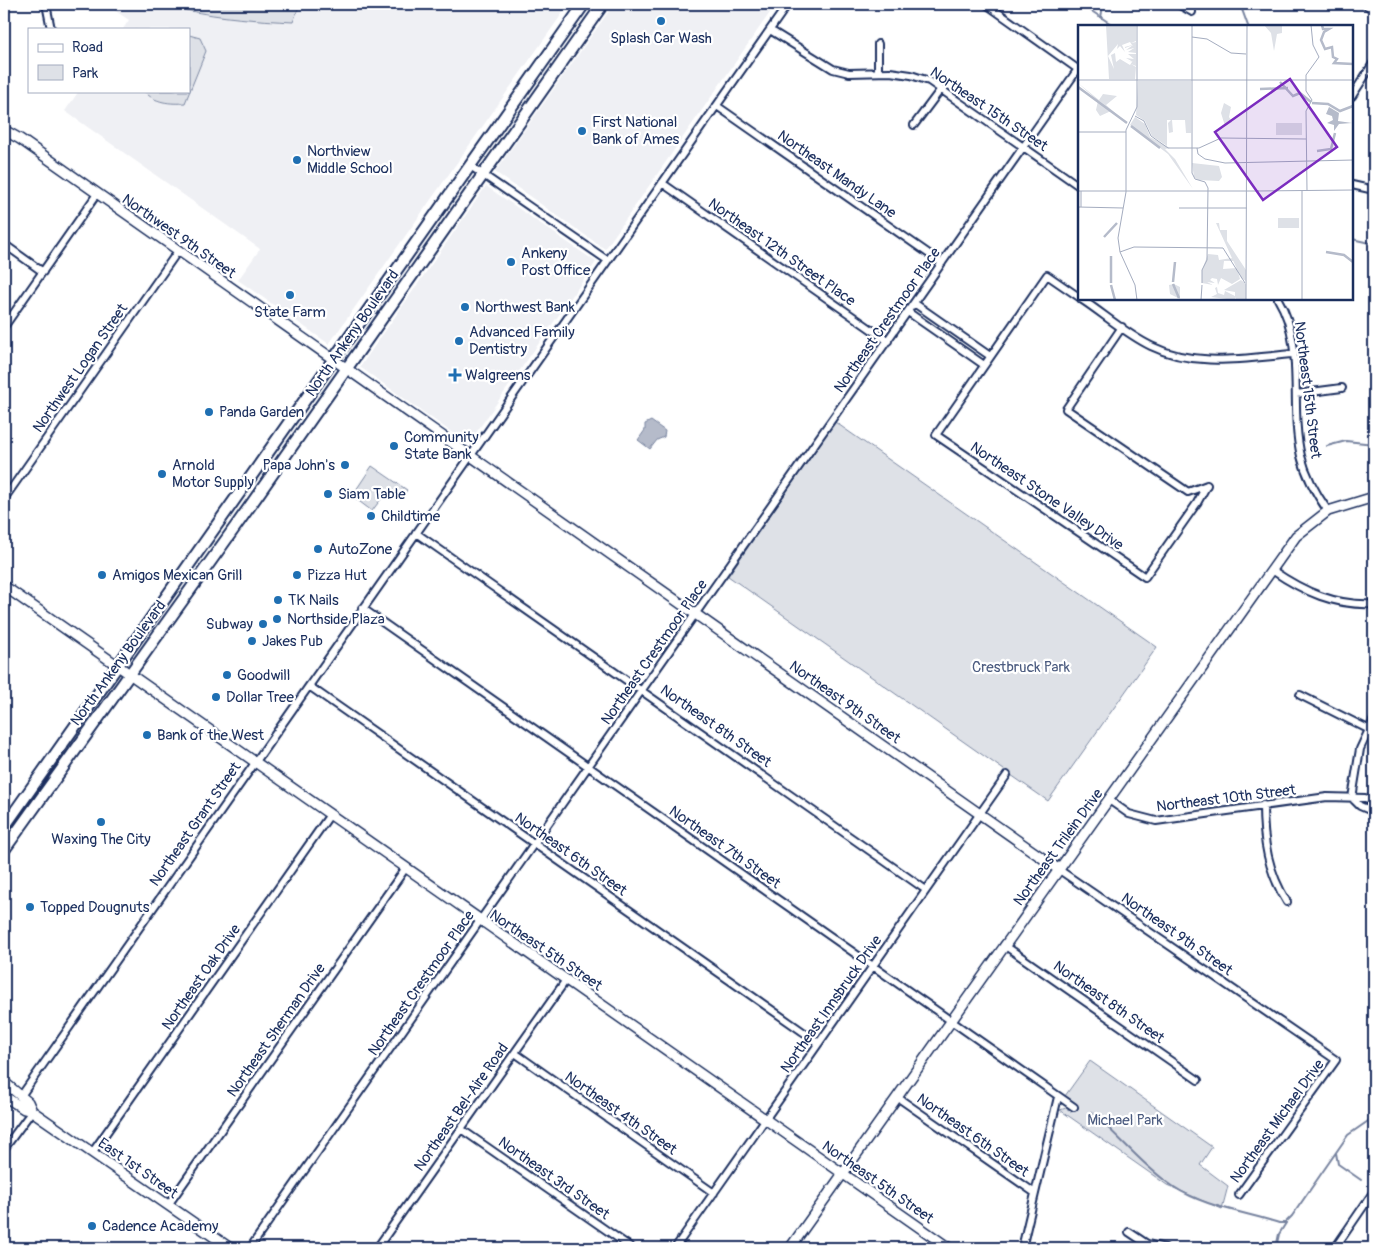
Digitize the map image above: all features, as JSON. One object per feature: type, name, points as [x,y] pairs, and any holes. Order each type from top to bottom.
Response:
[{"type":"main road","name":"North Ankeny Boulevard","points":[[4,850],[128,675],[339,364],[470,165],[584,4]]},
{"type":"main road","name":"North Ankeny Boulevard","points":[[4,827],[339,364],[482,174],[602,4]]},
{"type":"street","points":[[46,4],[51,28]]},
{"type":"street","name":"Northeast Grant Street","points":[[21,1096],[788,4]]},
{"type":"street","points":[[986,4],[1078,69]]},
{"type":"street","points":[[1178,4],[1192,12]]},
{"type":"street","points":[[1367,4],[1374,9]]},
{"type":"street","name":"Northeast 15th Street","points":[[770,30],[833,69],[849,74],[865,74],[878,71],[911,75],[929,82],[1078,185]]},
{"type":"street","points":[[878,44],[878,71]]},
{"type":"street","points":[[1355,83],[1374,62]]},
{"type":"street","name":"Northeast Crestmoor Place","points":[[250,1248],[1078,71]]},
{"type":"street","points":[[914,125],[941,89]]},
{"type":"street","name":"Northeast Mandy Lane","points":[[717,106],[942,263]]},
{"type":"street","name":"Northwest 9th Street","points":[[4,130],[339,364]]},
{"type":"street","points":[[470,165],[607,260]]},
{"type":"street","name":"Northeast 12th Street Place","points":[[662,183],[888,341]]},
{"type":"street","points":[[1353,185],[1374,190]]},
{"type":"street","points":[[4,327],[97,194]]},
{"type":"street","points":[[4,244],[43,272]]},
{"type":"street","name":"Northwest Logan Street","points":[[4,499],[178,252]]},
{"type":"street","points":[[908,312],[984,365],[1047,275],[1078,297]]},
{"type":"street","points":[[1083,300],[1149,345],[1190,359],[1219,360],[1293,354]]},
{"type":"street","name":"Northeast 15th Street","points":[[1280,300],[1289,327],[1293,354],[1301,456],[1307,476],[1328,511]]},
{"type":"street","points":[[914,303],[990,356]]},
{"type":"street","points":[[1122,327],[1066,409],[1188,492],[1197,503],[1207,485],[1188,492]]},
{"type":"street","name":"Northeast 9th Street","points":[[339,364],[1058,869],[1336,1060]]},
{"type":"street","name":"Northeast Stone Valley Drive","points":[[984,365],[936,435],[1145,577],[1197,503]]},
{"type":"street","points":[[1296,394],[1342,388]]},
{"type":"street","name":"Northeast Trilein Drive","points":[[790,1248],[1296,536],[1328,511],[1374,497]]},
{"type":"street","name":"Northeast 8th Street","points":[[416,533],[926,890]]},
{"type":"street","points":[[1272,570],[1311,594],[1333,601],[1374,604]]},
{"type":"street","name":"Northeast 5th Street","points":[[4,586],[118,668],[948,1248]]},
{"type":"street","name":"Northeast 7th Street","points":[[362,608],[1074,1107]]},
{"type":"street","name":"Northeast 6th Street","points":[[309,686],[819,1043]]},
{"type":"street","points":[[1300,695],[1368,730]]},
{"type":"street","points":[[1374,718],[1360,748],[1352,798],[1360,806],[1374,812]]},
{"type":"street","name":"Northeast Innsbruck Drive","points":[[675,1248],[1007,775]]},
{"type":"street","name":"Northeast 10th Street","points":[[1109,800],[1130,814],[1142,819],[1156,821],[1327,797],[1374,801]]},
{"type":"street","points":[[1263,806],[1270,870],[1274,881],[1287,902]]},
{"type":"street","name":"Northeast Oak Drive","points":[[92,1153],[330,816]]},
{"type":"street","name":"Northeast Sherman Drive","points":[[168,1205],[405,869]]},
{"type":"street","name":"Northeast 8th Street","points":[[1004,945],[1198,1080]]},
{"type":"street","name":"Northeast Bel-Aire Road","points":[[377,1248],[566,980]]},
{"type":"street","name":"Northeast 4th Street","points":[[515,1053],[714,1193]]},
{"type":"street","name":"Northeast Michael Drive","points":[[1239,1195],[1336,1060]]},
{"type":"street","name":"East 1st Street","points":[[4,1082],[28,1102],[32,1111]]},
{"type":"street","name":"East 1st Street","points":[[4,1096],[24,1109],[32,1111],[230,1248]]},
{"type":"street","name":"Northeast 6th Street","points":[[897,1097],[1035,1192]]},
{"type":"street","points":[[1022,1248],[1058,1097]]},
{"type":"street","points":[[4,1149],[32,1111]]},
{"type":"street","name":"Northeast 3rd Street","points":[[461,1129],[632,1248]]},
{"type":"street","points":[[1335,1248],[1374,1191]]},
{"type":"street","points":[[1129,1232],[1147,1244],[1165,1248]]},
{"type":"shaded area","name":"Northview Middle School","points":[[105,4],[569,4],[329,344],[238,280],[260,249],[65,111],[78,92],[190,92],[190,28],[124,28],[129,20]]},
{"type":"shaded area","points":[[614,4],[776,4],[605,249],[495,172]]},
{"type":"shaded area","points":[[486,186],[596,262],[468,444],[360,367]]},
{"type":"green space","points":[[183,4],[300,4],[293,22],[213,15],[186,10]]},
{"type":"green space","points":[[190,35],[200,38],[206,51],[190,91]]},
{"type":"green space","points":[[145,92],[189,92],[185,103],[169,103]]},
{"type":"green space","name":"Crestbruck Park","points":[[835,422],[1157,647],[1048,801],[728,576]]},
{"type":"green space","points":[[372,466],[407,490],[400,499],[387,491],[372,511],[352,496]]},
{"type":"green space","name":"Michael Park","points":[[1090,1061],[1212,1147],[1200,1165],[1228,1186],[1222,1209],[1167,1185],[1060,1110],[1066,1108],[1072,1112],[1078,1105],[1065,1096]]},
{"type":"water","points":[[651,421],[665,431],[664,437],[657,440],[650,449],[638,440],[645,430],[645,424]]},
{"type":"waterway","points":[[1081,4],[1112,25]]},
{"type":"waterway","points":[[1240,4],[1248,25]]},
{"type":"waterway","points":[[1101,18],[1102,11]]},
{"type":"waterway","points":[[1353,239],[1374,244]]},
{"type":"waterway","points":[[1327,446],[1346,441],[1374,444]]},
{"type":"waterway","points":[[1091,1112],[1152,1170],[1174,1187],[1198,1200],[1279,1223],[1285,1223],[1292,1216],[1348,1135],[1374,1117]]},
{"type":"waterway","points":[[1336,1153],[1338,1164],[1361,1180]]},
{"type":"waterway","points":[[1276,1248],[1279,1234],[1286,1223]]},
{"type":"place","name":"Splash Car Wash","points":[[661,21]]},
{"type":"place","name":"First National Bank of Ames","points":[[582,131]]},
{"type":"place","name":"Northview Middle School","points":[[297,160]]},
{"type":"place","name":"Ankeny Post Office","points":[[511,262]]},
{"type":"place","name":"State Farm","points":[[290,295]]},
{"type":"place","name":"Northwest Bank","points":[[465,307]]},
{"type":"place","name":"Advanced Family Dentistry","points":[[459,341]]},
{"type":"place","name":"Walgreens","points":[[455,375]]},
{"type":"place","name":"Panda Garden","points":[[209,412]]},
{"type":"place","name":"Community State Bank","points":[[394,446]]},
{"type":"place","name":"Papa John's","points":[[345,465]]},
{"type":"place","name":"Arnold Motor Supply","points":[[162,474]]},
{"type":"place","name":"Siam Table","points":[[328,494]]},
{"type":"place","name":"Childtime","points":[[371,516]]},
{"type":"place","name":"AutoZone","points":[[318,549]]},
{"type":"place","name":"Amigos Mexican Grill","points":[[102,575]]},
{"type":"place","name":"Pizza Hut","points":[[297,575]]},
{"type":"place","name":"TK Nails","points":[[278,600]]},
{"type":"place","name":"Northside Plaza","points":[[277,619]]},
{"type":"place","name":"Subway","points":[[263,624]]},
{"type":"place","name":"Jakes Pub","points":[[252,641]]},
{"type":"place","name":"Goodwill","points":[[227,675]]},
{"type":"place","name":"Dollar Tree","points":[[216,697]]},
{"type":"place","name":"Bank of the West","points":[[147,735]]},
{"type":"place","name":"Waxing The City","points":[[101,822]]},
{"type":"place","name":"Topped Dougnuts","points":[[30,907]]},
{"type":"place","name":"Cadence Academy","points":[[92,1226]]}]
